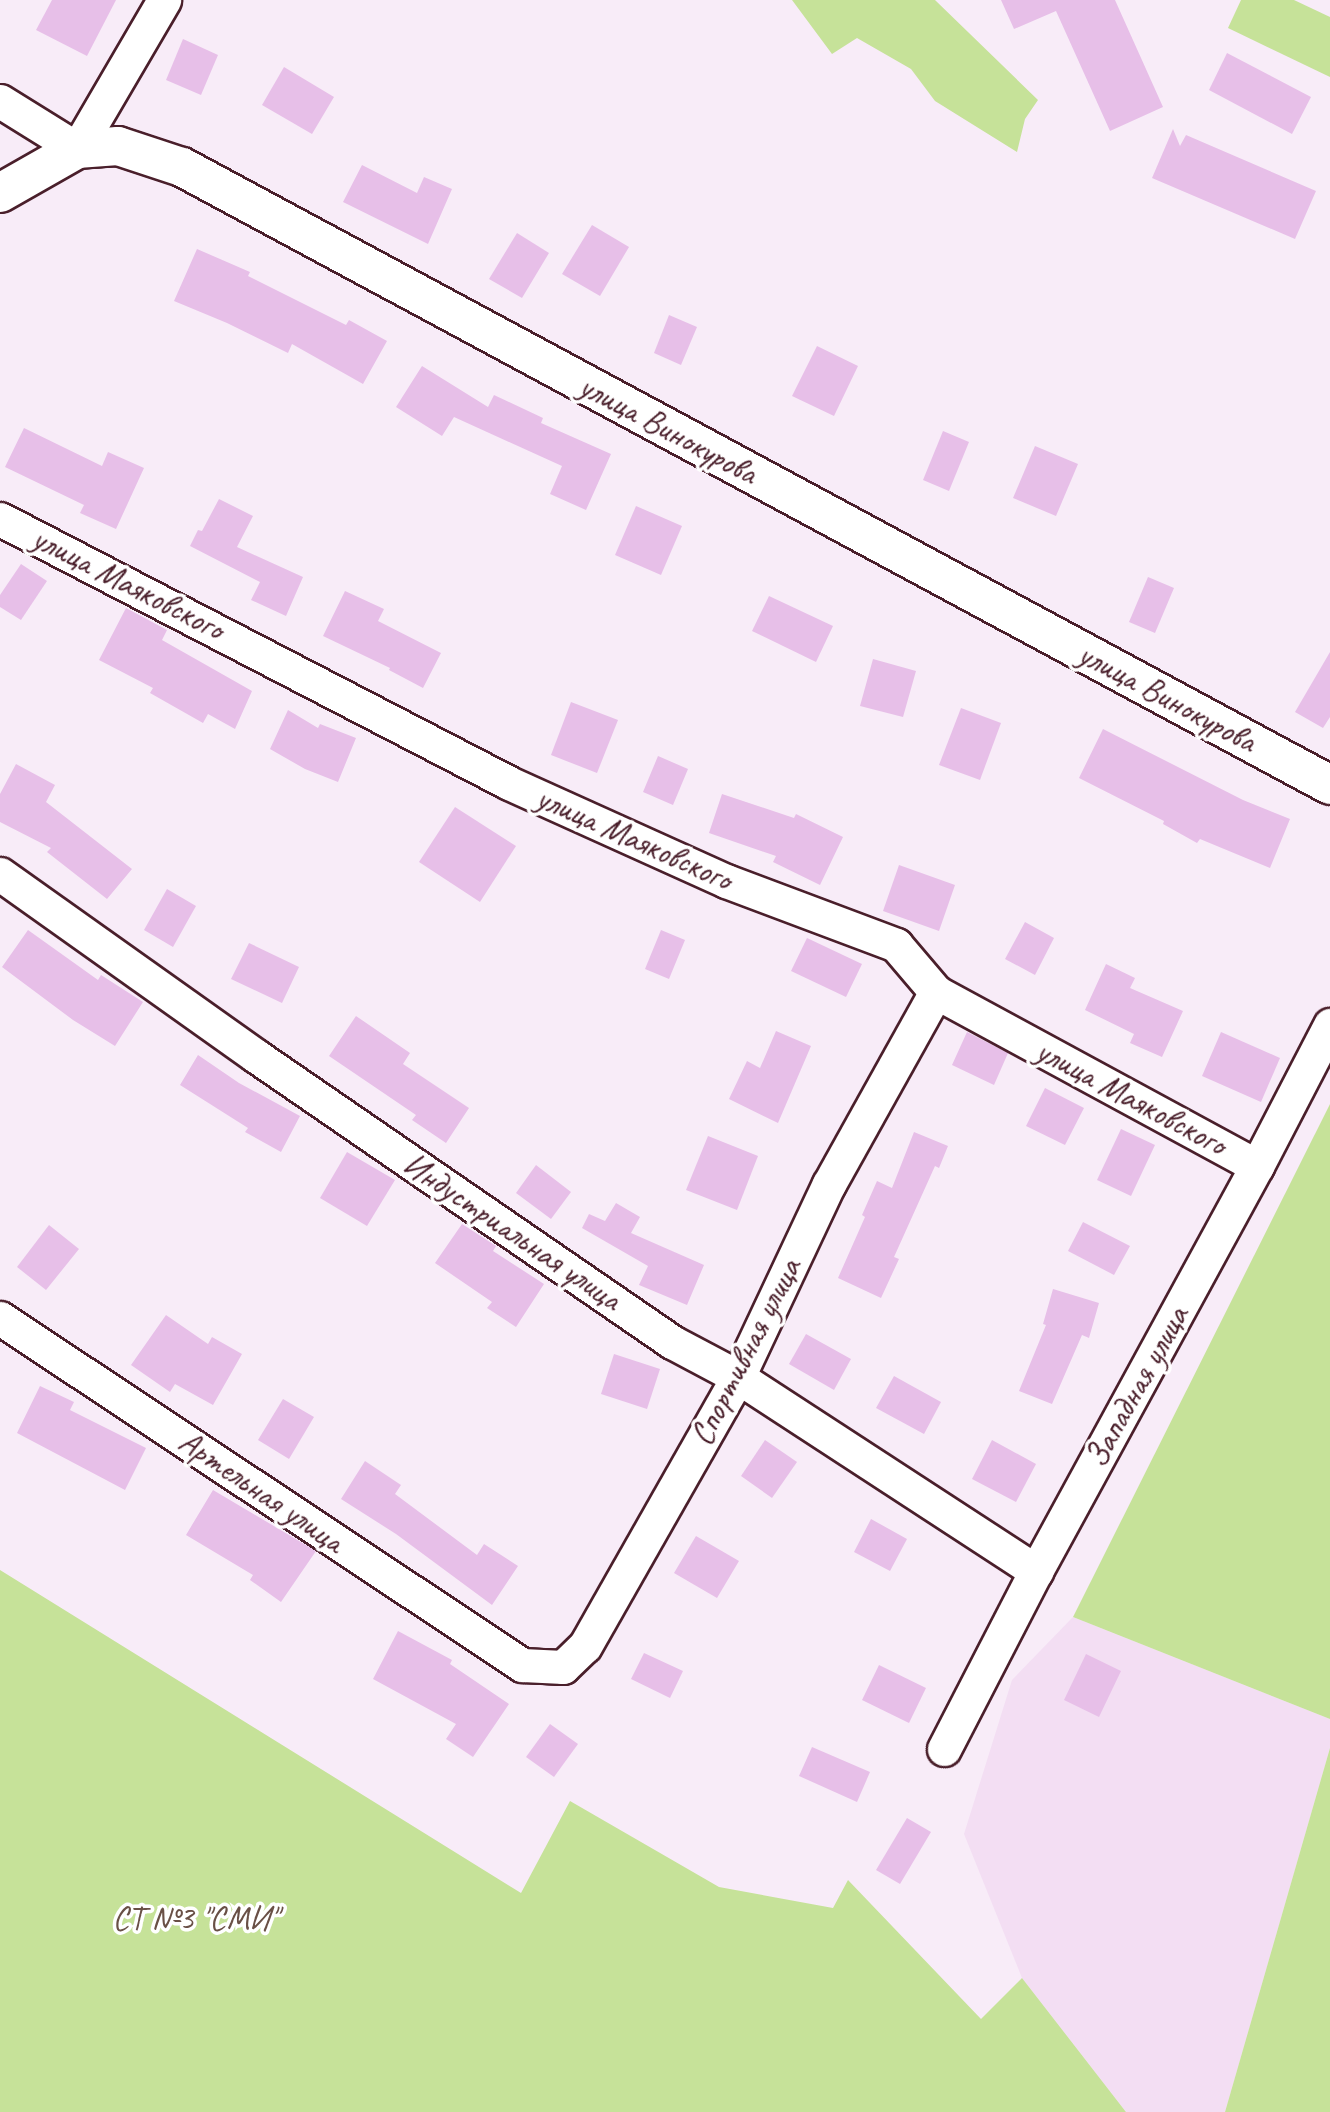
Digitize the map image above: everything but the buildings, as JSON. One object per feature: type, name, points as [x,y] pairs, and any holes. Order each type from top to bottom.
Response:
[{"type":"main road","name":"улица Винокурова","points":[[77,149],[118,146],[182,167],[1330,785]]},
{"type":"main road","points":[[0,192],[77,149]]},
{"type":"street","points":[[0,101],[77,149],[164,0]]},
{"type":"street","name":"улица Маяковского","points":[[0,519],[509,783],[726,881],[896,945],[936,992],[1257,1166]]},
{"type":"street","name":"Индустриальная улица","points":[[0,874],[256,1056],[672,1342],[738,1377],[1036,1571]]},
{"type":"street","name":"Спортивная улица","points":[[522,1665],[563,1667],[585,1646],[738,1377],[828,1184],[936,992]]},
{"type":"street","name":"Западная улица","points":[[944,1749],[1036,1571],[1257,1166],[1330,1025]]},
{"type":"street","name":"Артельная улица","points":[[0,1318],[522,1665]]},
{"type":"shaded area","points":[[1073,1617],[1330,1719],[1330,1748],[1225,2112],[1126,2112],[1022,1978],[964,1834],[1012,1680]]},
{"type":"green space","points":[[792,0],[935,0],[1038,100],[1025,119],[1017,152],[935,101],[911,69],[857,38],[832,54]]},
{"type":"green space","points":[[1241,0],[1294,0],[1330,17],[1330,77],[1228,28]]},
{"type":"green space","points":[[1330,1104],[1330,1719],[1073,1617]]},
{"type":"green space","name":"СТ №3 \"СМИ\"","points":[[0,1570],[521,1893],[570,1801],[719,1887],[833,1908],[848,1880],[981,2019],[1022,1978],[1126,2112],[0,2112]]},
{"type":"green space","points":[[1330,1748],[1330,2112],[1225,2112]]}]
